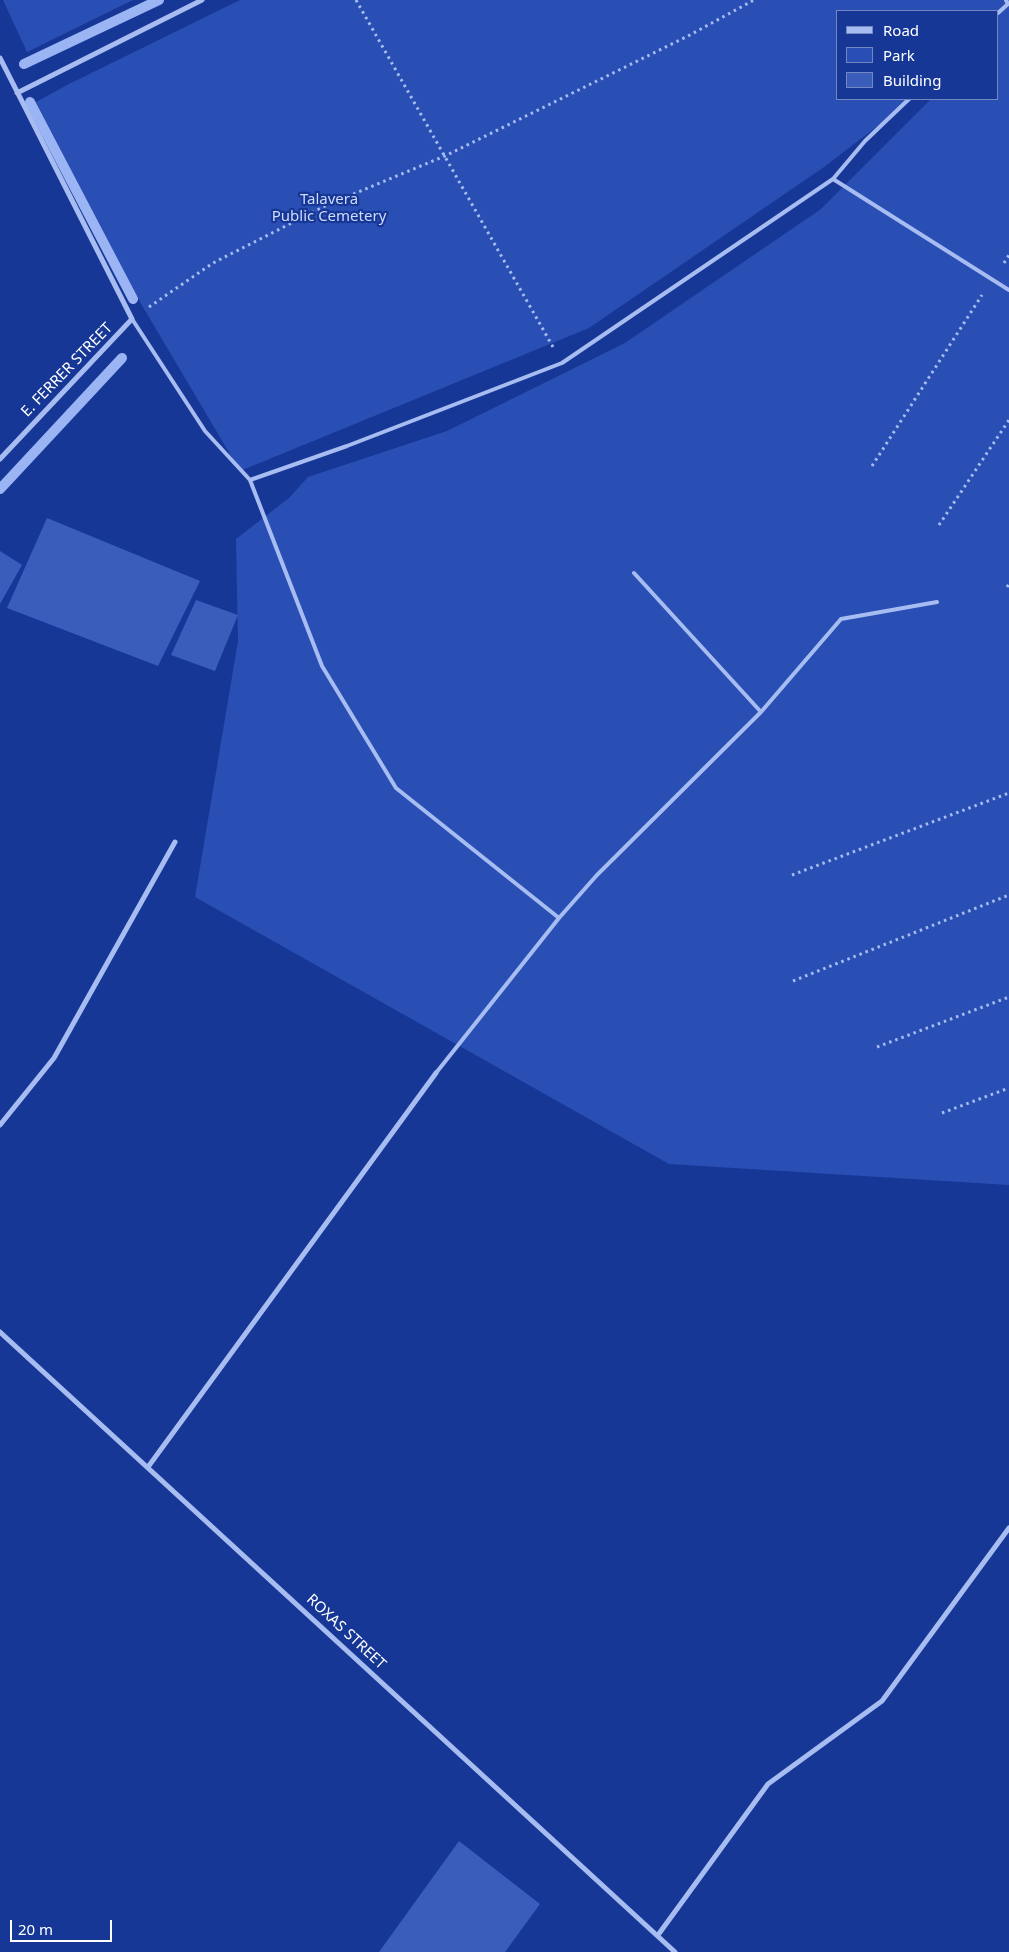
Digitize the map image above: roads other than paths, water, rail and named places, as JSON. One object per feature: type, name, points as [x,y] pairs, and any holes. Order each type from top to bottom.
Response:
[{"type":"street","points":[[17,93],[202,0]]},
{"type":"street","points":[[0,58],[132,319]]},
{"type":"street","name":"E. FERRER STREET","points":[[0,459],[132,319]]},
{"type":"street","points":[[0,1125],[54,1058],[175,842]]},
{"type":"street","points":[[148,1467],[436,1073]]},
{"type":"street","name":"ROXAS STREET","points":[[0,1332],[675,1952]]},
{"type":"street","points":[[658,1935],[768,1784],[882,1701],[1009,1528]]},
{"type":"lane","points":[[999,12],[1008,3]]},
{"type":"lane","points":[[250,480],[347,446],[562,363],[833,179],[865,141],[908,100]]},
{"type":"lane","points":[[833,179],[1009,290]]},
{"type":"lane","points":[[132,319],[206,431],[250,480],[322,666],[396,788],[559,918]]},
{"type":"lane","points":[[634,573],[761,712]]},
{"type":"lane","points":[[436,1073],[559,918],[597,875],[761,712],[841,619],[937,602]]},
{"type":"waterway","points":[[24,64],[159,0]]},
{"type":"waterway","points":[[30,102],[133,299]]},
{"type":"waterway","points":[[0,489],[122,358]]},
{"type":"park label","name":"Talavera Public Cemetery","points":[[329,208]]}]
